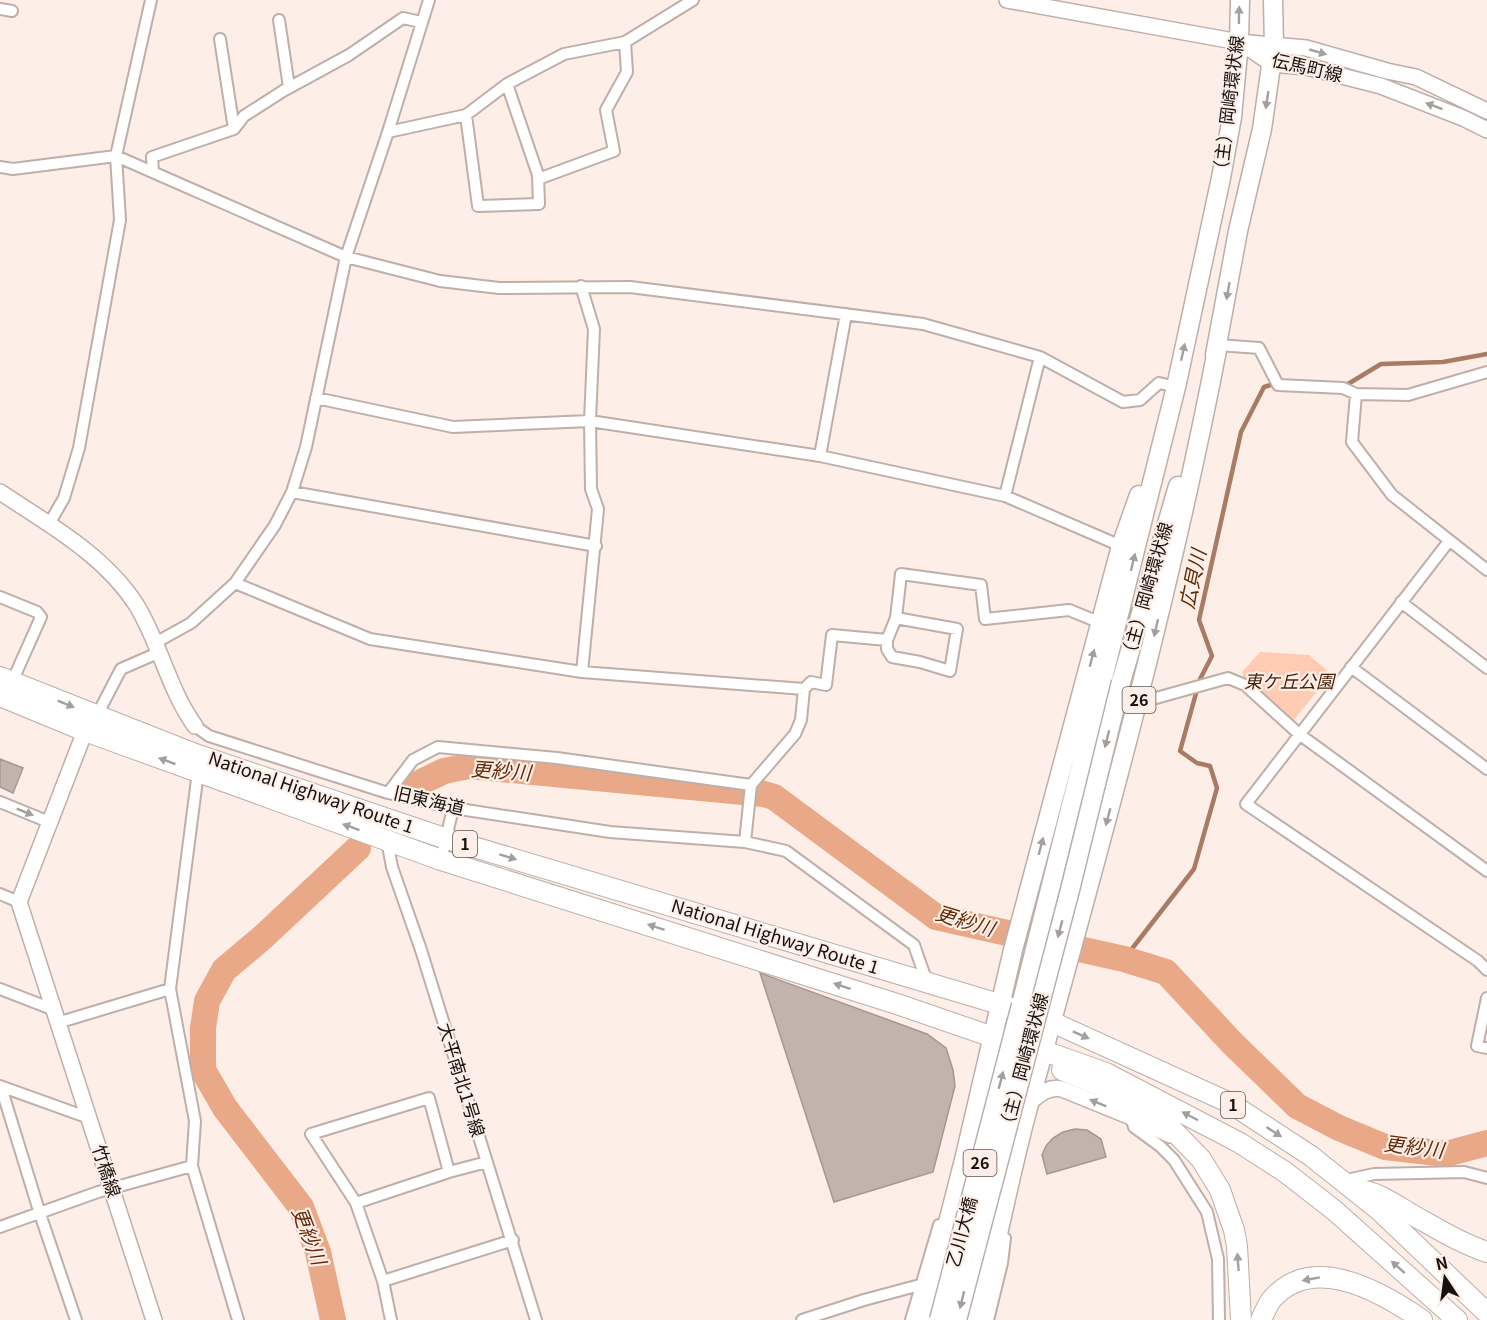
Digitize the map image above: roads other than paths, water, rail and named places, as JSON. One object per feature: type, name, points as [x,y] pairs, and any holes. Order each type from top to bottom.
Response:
[{"type":"highway","name":"National Highway Route 1","points":[[4,685],[198,772],[441,860],[897,1004],[992,1041],[1106,1073],[1240,1143],[1285,1173],[1334,1210],[1457,1320]]},
{"type":"highway","name":"National Highway Route 1","points":[[91,723],[195,754],[447,839],[927,982],[1053,1022],[1230,1103],[1311,1156],[1380,1211],[1487,1313]]},
{"type":"highway","points":[[1042,1056],[1165,1122],[1213,1177],[1228,1211],[1238,1246],[1241,1320]]},
{"type":"highway","points":[[1346,1185],[1376,1194],[1472,1247],[1487,1252]]},
{"type":"highway","points":[[1261,1320],[1278,1294],[1292,1284],[1315,1276],[1348,1281],[1378,1294],[1422,1320]]},
{"type":"main road","name":"（主）岡崎環状線","points":[[957,1320],[1070,890],[1112,681],[1221,178],[1232,117],[1239,42],[1240,0]]},
{"type":"main road","name":"（主）岡崎環状線","points":[[1021,1005],[1112,681],[1218,345],[1238,231],[1262,129],[1274,45],[1273,0]]},
{"type":"main road","name":"26","points":[[976,1320],[1042,1056],[1138,703],[1200,438],[1218,345]]},
{"type":"main road","name":"26","points":[[922,1320],[964,1160],[999,1004],[1121,546],[1176,387]]},
{"type":"main road","name":"乙川大橋","points":[[939,1320],[1021,1005]]},
{"type":"street","points":[[49,524],[64,498],[81,437],[120,220],[116,156],[151,0]]},
{"type":"street","points":[[0,894],[19,902],[49,822],[91,723],[121,669],[158,648],[235,583],[275,525],[292,492],[306,447],[346,257],[429,0]]},
{"type":"street","points":[[388,132],[466,116],[507,84],[564,54],[625,42],[693,0]]},
{"type":"street","points":[[1007,0],[1239,42]]},
{"type":"street","points":[[0,9],[12,11]]},
{"type":"street","points":[[153,172],[152,157],[234,129],[244,116],[289,87],[349,55],[403,18],[421,22]]},
{"type":"street","points":[[279,21],[289,87]]},
{"type":"street","points":[[220,39],[234,129]]},
{"type":"street","points":[[538,178],[614,151],[606,110],[627,72],[625,42]]},
{"type":"street","name":"伝馬町線","points":[[1239,42],[1306,48],[1416,77],[1487,111]]},
{"type":"street","name":"伝馬町線","points":[[1239,42],[1272,64],[1306,67],[1381,86],[1463,118],[1487,130]]},
{"type":"street","points":[[466,116],[478,206],[538,204],[538,178],[507,84]]},
{"type":"street","points":[[1463,118],[1470,103],[1487,100]]},
{"type":"street","points":[[0,167],[14,169],[116,156],[346,257],[440,281],[499,288],[630,287],[923,324],[1040,357],[1123,402],[1140,400],[1159,383],[1176,387]]},
{"type":"street","points":[[581,286],[594,329],[590,420],[591,489],[598,509],[582,672]]},
{"type":"street","points":[[820,456],[846,314]]},
{"type":"street","points":[[1218,345],[1259,348],[1278,385],[1343,388],[1356,394],[1408,395],[1487,372]]},
{"type":"street","points":[[1005,496],[1040,357]]},
{"type":"street","points":[[1356,394],[1352,442],[1392,495],[1487,570]]},
{"type":"street","points":[[316,398],[453,427],[590,420],[820,456],[1005,496],[1121,546]]},
{"type":"street","name":"旧東海道","points":[[0,492],[85,551],[120,583],[137,606],[158,648],[185,713],[195,726],[209,736],[388,793],[453,808],[610,832],[745,842],[786,850],[914,945],[927,982]]},
{"type":"street","points":[[292,492],[596,546]]},
{"type":"street","points":[[1449,541],[1246,804],[1487,970]]},
{"type":"street","points":[[896,618],[957,629],[950,671],[892,657],[887,649],[887,640],[896,618],[901,574],[981,585],[985,619],[1069,610],[1101,623]]},
{"type":"street","points":[[235,583],[370,639],[582,672],[804,688]]},
{"type":"street","points":[[0,597],[38,612],[41,617],[4,685]]},
{"type":"street","points":[[1401,602],[1487,668]]},
{"type":"street","points":[[745,842],[751,785],[795,734],[801,720],[804,688],[811,682],[826,685],[832,635],[887,640]]},
{"type":"street","points":[[1351,667],[1487,770]]},
{"type":"street","points":[[1138,703],[1228,678],[1245,685],[1299,734],[1487,871]]},
{"type":"street","points":[[388,793],[413,760],[438,747],[557,758],[751,785]]},
{"type":"street","points":[[198,772],[170,989],[195,1121],[192,1166],[238,1320]]},
{"type":"street","points":[[0,802],[49,822]]},
{"type":"street","points":[[441,860],[453,808]]},
{"type":"street","name":"大平南北1号線","points":[[387,840],[392,867],[421,950],[536,1320]]},
{"type":"street","name":"竹橋線","points":[[19,902],[154,1320]]},
{"type":"street","points":[[0,989],[55,1016],[170,989]]},
{"type":"street","points":[[1487,998],[1477,1046],[1487,1048]]},
{"type":"street","points":[[1,1086],[89,1118]]},
{"type":"street","points":[[1,1086],[40,1214],[76,1320]]},
{"type":"street","points":[[1030,1102],[1044,1091],[1056,1088],[1070,1091],[1159,1129],[1188,1146]]},
{"type":"street","points":[[391,1320],[382,1281],[356,1203],[311,1134],[429,1098],[449,1172]]},
{"type":"street","points":[[1131,1117],[1134,1127],[1160,1146],[1174,1160],[1207,1212],[1218,1258],[1219,1320]]},
{"type":"street","points":[[910,1320],[949,1191],[964,1160]]},
{"type":"street","points":[[356,1203],[449,1172],[487,1162]]},
{"type":"street","points":[[0,1227],[40,1214],[50,1208],[192,1166]]},
{"type":"street","points":[[1346,1185],[1374,1174],[1464,1172],[1487,1178]]},
{"type":"street","points":[[988,1320],[1002,1263],[1010,1184]]},
{"type":"street","points":[[382,1281],[513,1240]]},
{"type":"street","points":[[802,1320],[920,1285]]},
{"type":"waterway","name":"広貝川","points":[[1343,384],[1348,384],[1381,364],[1443,362],[1487,354]]},
{"type":"waterway","name":"広貝川","points":[[1124,959],[1194,869],[1217,788],[1210,766],[1197,763],[1180,751],[1200,679],[1212,656],[1199,620],[1241,432],[1264,387],[1278,383]]},
{"type":"waterway","name":"更紗川","points":[[413,786],[444,771],[469,766],[764,794],[774,797],[936,917],[1124,959],[1166,972],[1232,1043],[1297,1106],[1339,1128],[1385,1147],[1446,1154],[1487,1143]]},
{"type":"waterway","name":"更紗川","points":[[333,1320],[318,1252],[301,1207],[225,1108],[203,1070],[203,1028],[207,1001],[224,970],[263,937],[358,848]]},
{"type":"park label","name":"東ケ丘公園","points":[[1289,682]]}]
